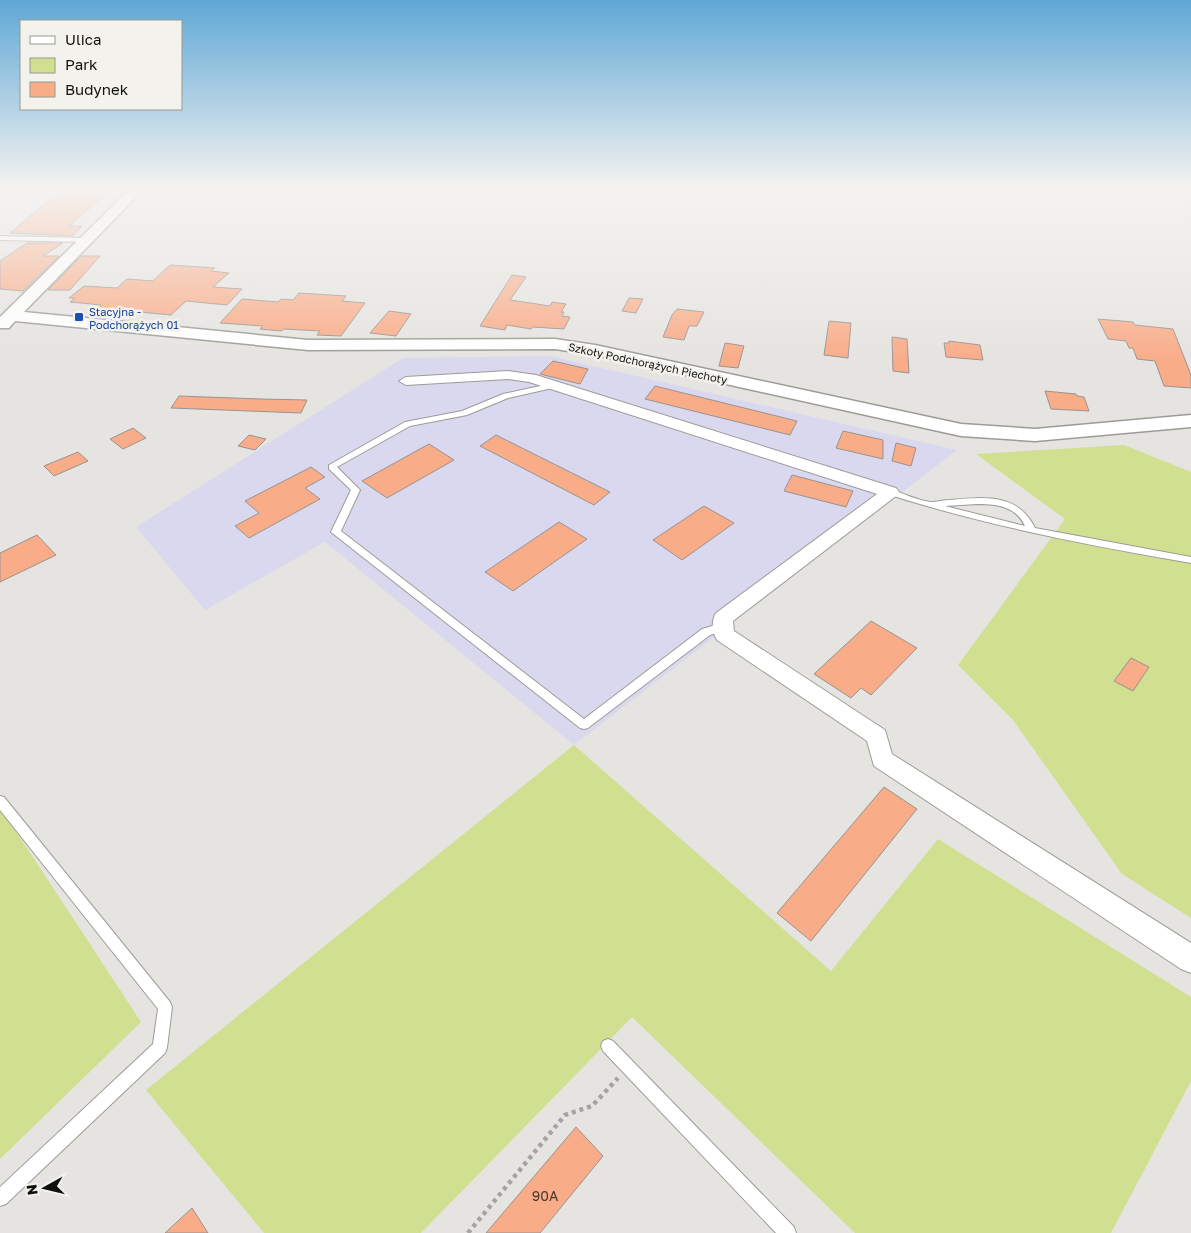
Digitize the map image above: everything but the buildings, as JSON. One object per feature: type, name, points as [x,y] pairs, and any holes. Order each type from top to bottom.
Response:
[{"type":"street","points":[[4,320],[79,247]]},
{"type":"street","name":"Szkoły Podchorążych Piechoty","points":[[4,320],[308,344],[555,344],[595,350],[932,426],[1002,434],[1035,435],[1191,421]]},
{"type":"street","points":[[406,381],[508,375],[530,378],[890,492]]},
{"type":"street","points":[[890,492],[723,618],[724,635],[877,736],[882,759],[1191,959]]},
{"type":"lane","points":[[554,385],[506,396],[464,413],[408,424],[332,467],[356,490],[336,532],[584,725],[706,632],[723,627]]},
{"type":"lane","points":[[890,492],[934,504],[950,511],[1032,530],[1191,560]]},
{"type":"lane","points":[[934,504],[980,499],[1014,506],[1029,520],[1032,530]]},
{"type":"lane","points":[[0,801],[165,1007],[160,1048],[0,1198]]},
{"type":"lane","points":[[608,1046],[788,1233]]},
{"type":"path","points":[[468,1233],[565,1115],[592,1106],[628,1068]]},
{"type":"shaded area","points":[[550,356],[957,450],[574,745],[325,542],[205,610],[136,527],[403,358]]},
{"type":"green space","points":[[1124,445],[1191,472],[1191,918],[1122,874],[1013,720],[958,665],[1065,519],[976,454]]},
{"type":"green space","points":[[574,745],[831,971],[938,839],[1191,997],[1191,1081],[1111,1233],[855,1233],[632,1017],[421,1233],[264,1233],[146,1090]]},
{"type":"green space","points":[[0,807],[141,1022],[0,1159]]},
{"type":"place","name":"Stacyjna - Podchorążych 01","points":[[79,317]]}]
